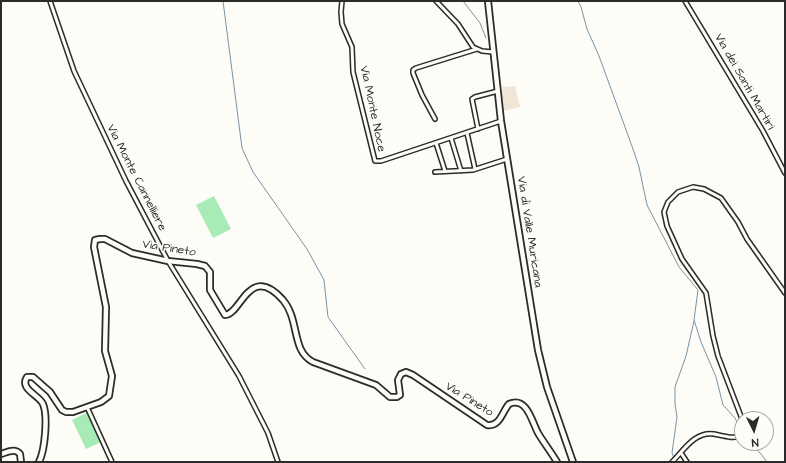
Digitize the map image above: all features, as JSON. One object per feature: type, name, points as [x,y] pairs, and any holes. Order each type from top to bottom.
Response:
[{"type":"street","name":"Via Monte Cannelliere","points":[[50,1],[69,59],[126,181],[168,261],[239,376],[268,433],[278,462]]},
{"type":"street","name":"Via Monte Noce","points":[[342,1],[342,22],[352,47],[353,72],[374,160],[376,162],[501,121]]},
{"type":"street","points":[[436,1],[458,24],[476,49],[493,52]]},
{"type":"street","name":"Via di Valle Muricana","points":[[488,1],[501,121],[541,364],[547,387],[573,462]]},
{"type":"street","name":"Via dei Santi Martiri","points":[[685,1],[759,124],[785,173]]},
{"type":"street","points":[[435,119],[421,93],[414,70],[416,68],[476,49]]},
{"type":"street","points":[[478,129],[472,99],[498,91]]},
{"type":"street","points":[[467,132],[475,169]]},
{"type":"street","points":[[451,138],[461,171]]},
{"type":"street","points":[[436,143],[445,172]]},
{"type":"street","points":[[435,172],[475,169],[507,159]]},
{"type":"street","points":[[739,411],[718,356],[712,332],[707,294],[681,256],[667,226],[664,212],[668,202],[678,192],[691,188],[704,190],[721,199],[785,293]]},
{"type":"street","name":"Via Pineto","points":[[39,462],[43,446],[45,411],[41,401],[27,387],[25,383],[26,379],[30,376],[34,378],[50,392],[64,412],[70,412],[103,401],[107,398],[110,392],[112,377],[105,355],[106,307],[94,250],[95,241],[97,239],[103,239],[130,252],[168,261],[200,264],[208,268],[210,272],[209,288],[223,314],[226,316],[232,313],[242,298],[254,288],[263,287],[272,291],[283,300],[290,310],[299,346],[306,357],[313,362],[376,385],[390,397],[396,398],[400,395],[398,379],[404,372],[412,374],[487,425],[497,423],[508,404],[515,402],[520,404],[529,413],[539,434],[557,462]]},
{"type":"street","points":[[86,407],[112,462]]},
{"type":"street","points":[[672,462],[694,438],[703,434],[714,434],[728,438],[734,437]]},
{"type":"street","points":[[1,454],[17,451],[20,454],[21,462]]},
{"type":"street","points":[[681,452],[687,462]]},
{"type":"shaded area","points":[[515,86],[520,107],[503,111],[500,91],[503,90],[502,87]]},
{"type":"green space","points":[[214,196],[231,229],[213,238],[196,205]]},
{"type":"green space","points":[[88,413],[101,442],[86,449],[72,420]]},
{"type":"waterway","points":[[223,1],[242,148],[253,172],[307,249],[324,280],[328,317],[365,369]]},
{"type":"waterway","points":[[463,1],[480,23],[486,38]]},
{"type":"waterway","points":[[578,1],[587,29],[599,56],[633,149],[639,167],[647,205],[679,267],[698,290],[694,320],[701,342],[716,377],[723,405],[734,417]]},
{"type":"waterway","points":[[674,458],[672,453],[677,417],[675,387],[686,356],[694,321]]},
{"type":"waterway","points":[[758,451],[767,462]]}]
